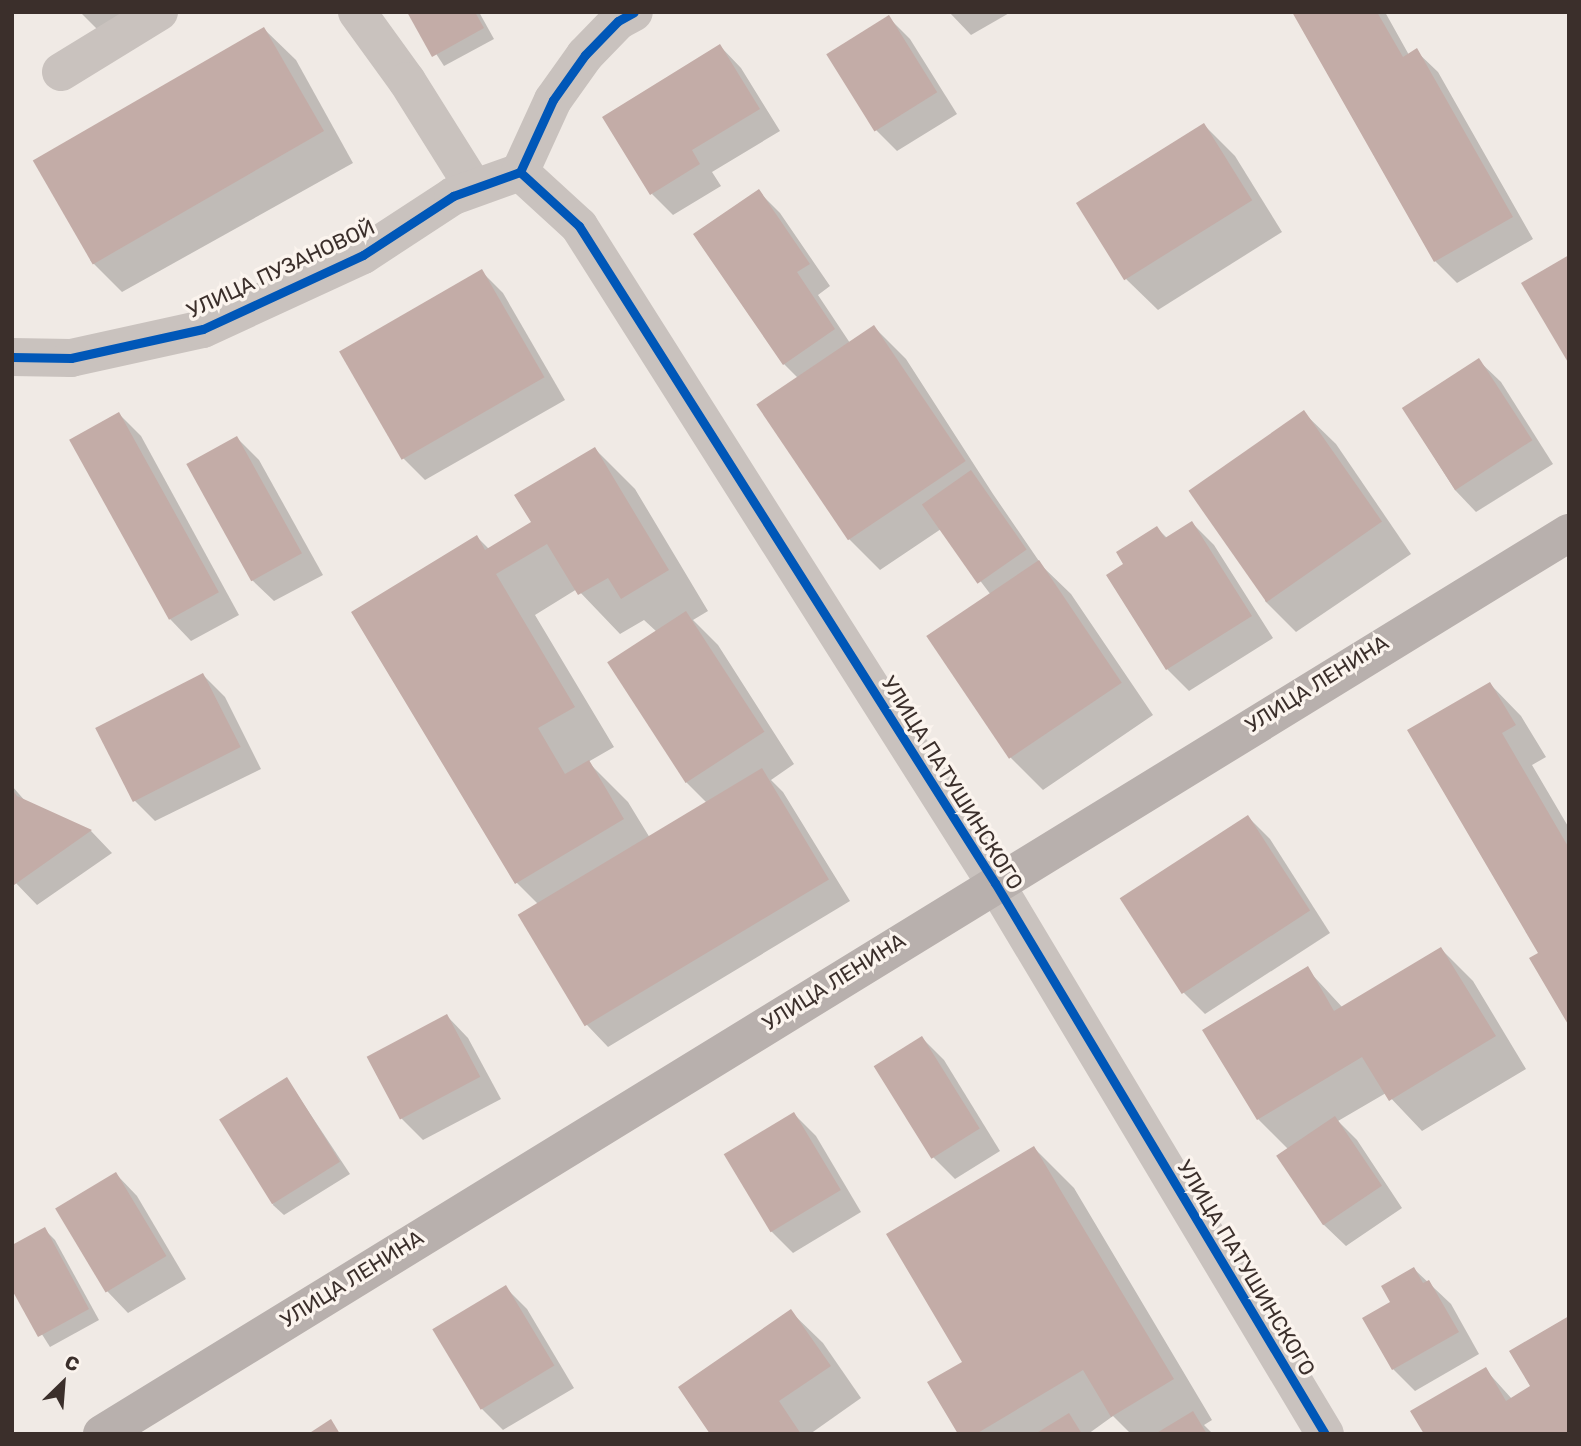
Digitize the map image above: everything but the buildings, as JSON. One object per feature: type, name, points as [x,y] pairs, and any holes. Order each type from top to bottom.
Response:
[{"type":"main road","name":"УЛИЦА ЛЕНИНА","points":[[102,1434],[995,883],[1569,533]]},
{"type":"street","points":[[61,72],[159,12]]},
{"type":"street","points":[[357,12],[407,81],[474,188]]},
{"type":"street","points":[[520,172],[553,100],[586,55],[621,15]]},
{"type":"street","name":"УЛИЦА ПУЗАНОВОЙ","points":[[12,357],[71,358],[203,329],[363,255],[453,196],[520,172]]},
{"type":"street","name":"УЛИЦА ПАТУШИНСКОГО","points":[[520,172],[579,226],[995,883],[1325,1434]]},
{"type":"cycle path","points":[[12,357],[71,358],[203,329],[363,255],[453,196],[520,172],[553,100],[585,55],[618,21],[634,12]]},
{"type":"cycle path","points":[[520,172],[579,226],[995,883],[1325,1434]]}]
